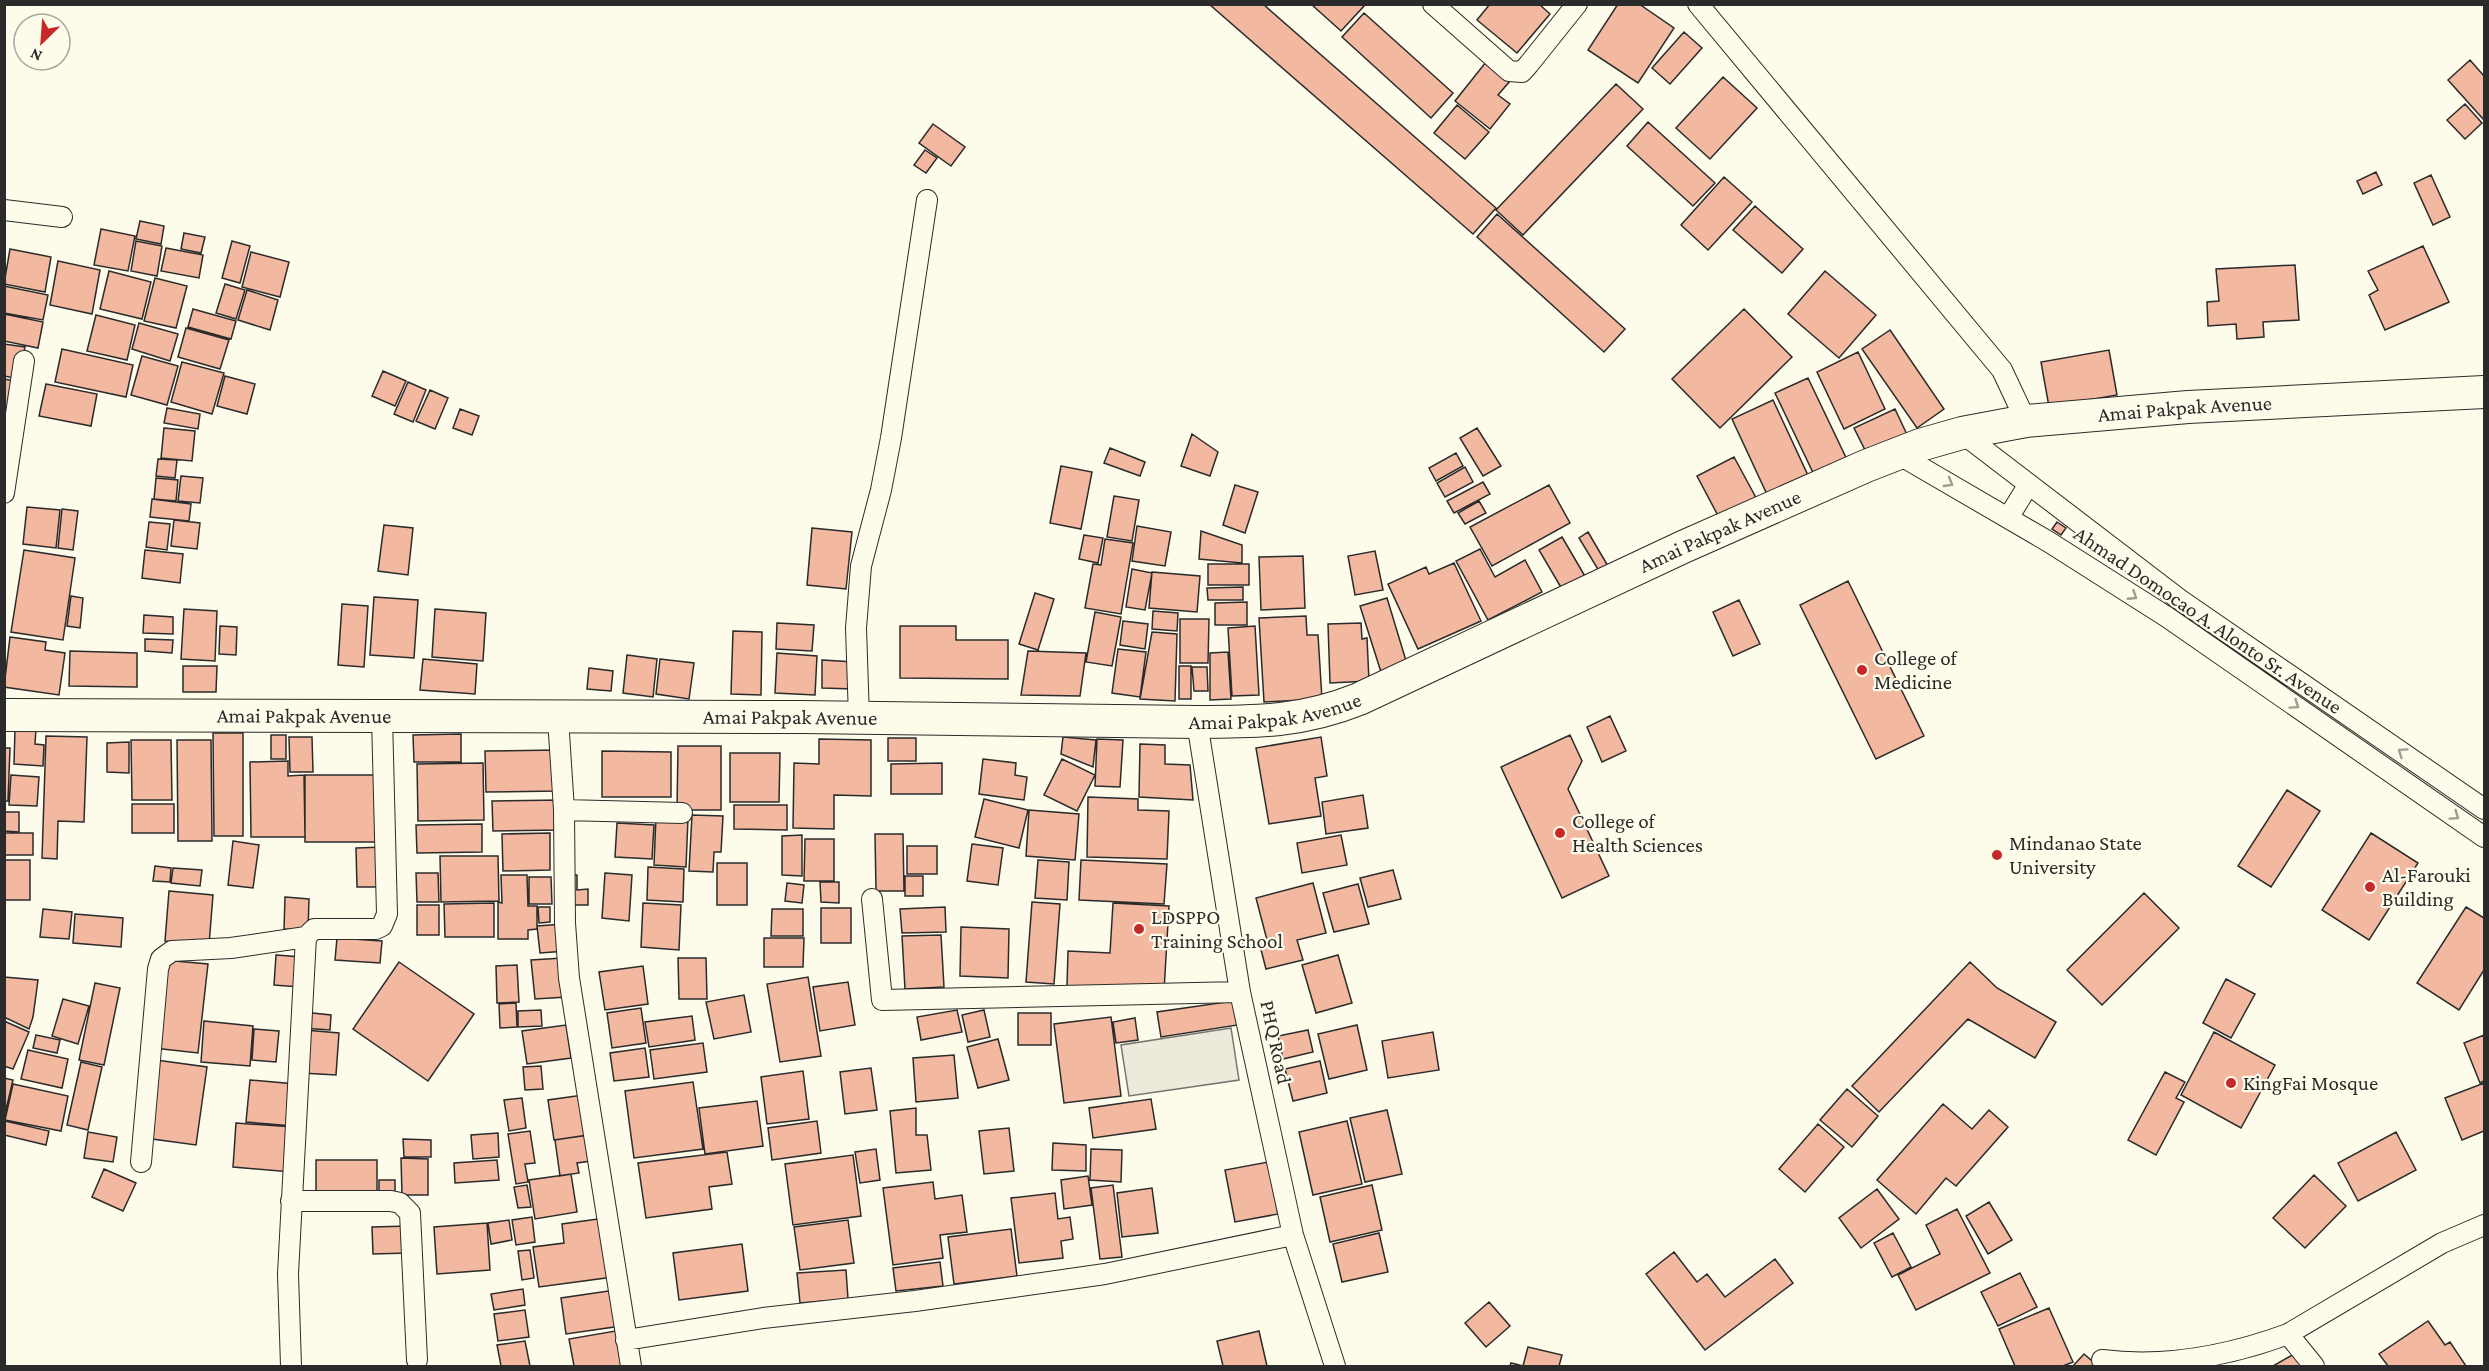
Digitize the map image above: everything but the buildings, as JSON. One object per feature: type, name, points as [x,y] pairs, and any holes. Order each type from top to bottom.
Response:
[{"type":"highway","name":"Amai Pakpak Avenue","points":[[4,715],[859,718],[1197,722],[1248,722],[1304,717],[1330,711],[1434,665],[1683,547],[1898,454],[1962,433],[2026,421],[2188,407],[2484,392]]},
{"type":"street","points":[[1433,4],[1502,66],[1516,73],[1522,72],[1577,4]]},
{"type":"street","points":[[1698,4],[2002,370],[2026,421]]},
{"type":"street","points":[[859,718],[856,628],[861,566],[887,459],[927,200]]},
{"type":"street","points":[[4,210],[62,217]]},
{"type":"street","points":[[4,493],[24,361]]},
{"type":"street","name":"Ahmad Domocao A. Alonto Sr. Avenue","points":[[1962,433],[2179,599],[2484,809]]},
{"type":"street","name":"Ahmad Domocao A. Alonto Sr. Avenue","points":[[1898,454],[2008,518],[2166,617],[2484,837]]},
{"type":"street","points":[[2008,518],[2029,484]]},
{"type":"street","points":[[2105,578],[2119,554]]},
{"type":"street","points":[[141,1162],[158,969],[162,959],[172,951],[231,948],[306,937],[314,929],[376,929],[385,921],[387,914],[382,717]]},
{"type":"street","points":[[558,718],[564,810],[565,923],[569,978],[631,1366]]},
{"type":"street","name":"PHQ Road","points":[[1197,722],[1240,992],[1293,1235],[1335,1366]]},
{"type":"street","points":[[564,810],[682,813]]},
{"type":"street","points":[[872,899],[882,1000],[1240,992]]},
{"type":"street","points":[[291,1366],[288,1274],[306,937]]},
{"type":"street","points":[[291,1201],[391,1201],[406,1207],[410,1213],[417,1360]]},
{"type":"street","points":[[2102,1360],[2126,1363],[2171,1362],[2246,1349],[2288,1334],[2442,1243],[2484,1225]]},
{"type":"street","points":[[626,1340],[763,1318],[915,1301],[1106,1275],[1293,1235]]},
{"type":"street","points":[[2288,1334],[2314,1366]]},
{"type":"shaded area","points":[[1231,1028],[1239,1080],[1129,1096],[1121,1045]]},
{"type":"place","name":"College of Medicine","points":[[1862,670]]},
{"type":"place","name":"College of Health Sciences","points":[[1560,833]]},
{"type":"place","name":"Mindanao State University","points":[[1997,855]]},
{"type":"place","name":"Al-Farouki Building","points":[[2370,887]]},
{"type":"place","name":"LDSPPO Training School","points":[[1139,929]]},
{"type":"place","name":"KingFai Mosque","points":[[2231,1083]]}]
